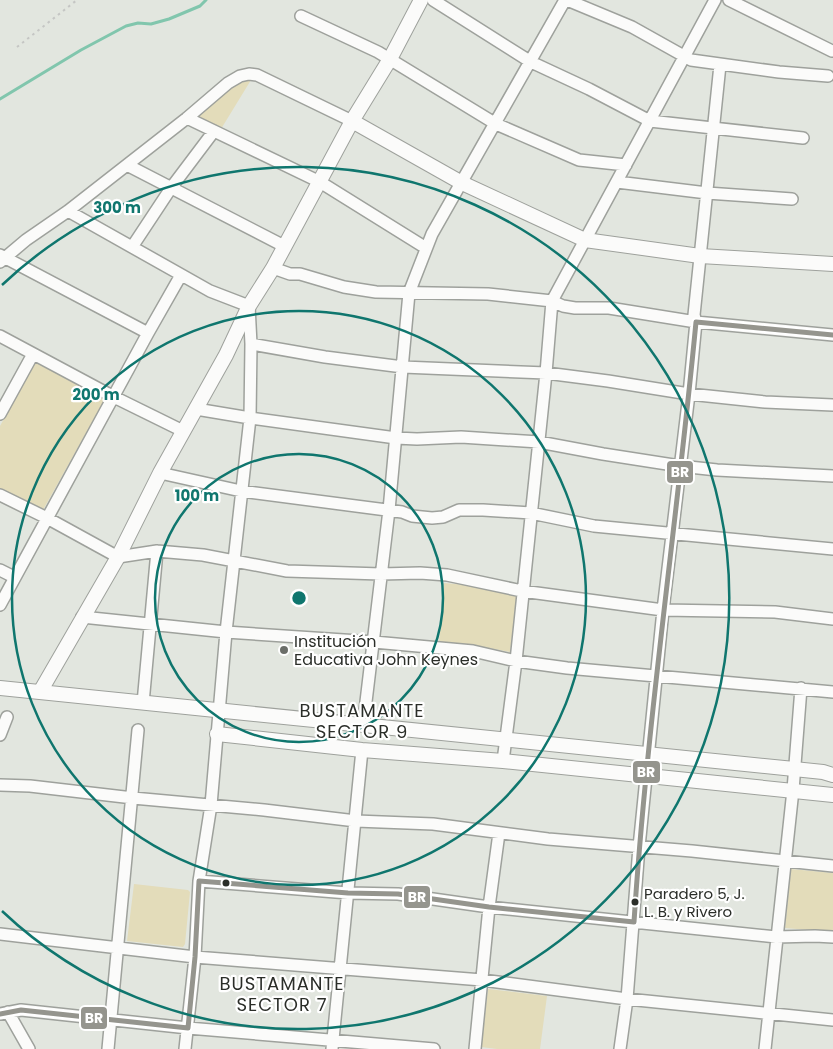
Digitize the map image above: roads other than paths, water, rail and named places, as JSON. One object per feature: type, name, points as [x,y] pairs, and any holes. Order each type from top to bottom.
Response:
[{"type":"street","points":[[40,692],[118,557],[160,473],[226,355],[249,306],[273,268],[352,121],[390,59],[420,0]]},
{"type":"street","points":[[434,0],[531,62],[650,120],[803,138]]},
{"type":"street","points":[[365,710],[389,510],[409,293],[426,248],[566,0],[632,27],[691,60],[720,65],[828,76]]},
{"type":"street","points":[[503,761],[516,661],[552,301],[716,0]]},
{"type":"street","points":[[729,0],[832,51]]},
{"type":"street","points":[[301,16],[340,32],[390,59],[496,124],[579,160],[626,165]]},
{"type":"street","points":[[620,1049],[627,999],[639,847],[663,610],[690,394],[696,322],[694,315],[720,65]]},
{"type":"street","points":[[148,333],[2,259],[68,211],[188,118],[228,83],[240,76],[249,74],[256,75],[352,121],[462,183],[585,240],[700,256],[833,264]]},
{"type":"street","points":[[188,118],[320,182],[426,248]]},
{"type":"street","points":[[132,247],[171,188],[214,131]]},
{"type":"street","points":[[127,165],[284,246]]},
{"type":"street","points":[[617,182],[707,193],[792,199]]},
{"type":"street","points":[[68,211],[181,276],[210,291],[249,306]]},
{"type":"street","points":[[273,268],[344,287],[376,292],[488,294],[552,301],[563,306],[575,308],[609,308],[696,322],[833,335]]},
{"type":"street","points":[[0,605],[181,276]]},
{"type":"street","points":[[185,1049],[195,957],[199,881],[211,805],[226,632],[250,418],[251,344],[249,306]]},
{"type":"street","points":[[0,336],[114,397],[183,431]]},
{"type":"street","points":[[251,344],[324,357],[402,367],[546,373],[690,394],[765,402],[833,405]]},
{"type":"street","points":[[0,414],[33,354]]},
{"type":"street","points":[[196,409],[396,438],[461,437],[539,442],[680,466],[717,470],[833,476]]},
{"type":"street","points":[[160,473],[241,492],[389,510],[421,518],[443,516],[459,510],[531,513],[594,526],[833,549]]},
{"type":"street","points":[[0,495],[47,518],[118,557],[158,551],[203,555],[287,571],[447,575],[522,591],[663,610],[775,612],[833,619]]},
{"type":"street","points":[[143,703],[158,551]]},
{"type":"street","points":[[0,570],[14,577]]},
{"type":"street","points":[[82,617],[226,632],[473,651],[516,661],[566,668],[833,692]]},
{"type":"street","points":[[0,688],[823,772],[833,775]]},
{"type":"street","points":[[765,1049],[793,790],[800,688]]},
{"type":"street","points":[[0,735],[7,717]]},
{"type":"street","points":[[108,1049],[138,730]]},
{"type":"street","points":[[217,734],[362,750],[503,761],[833,795]]},
{"type":"street","points":[[332,1045],[362,750]]},
{"type":"street","points":[[0,785],[30,786],[356,821],[433,824],[499,833],[833,866]]},
{"type":"street","points":[[475,1049],[489,907],[499,833]]},
{"type":"street","points":[[199,881],[348,893],[398,894],[489,907],[776,937],[833,937]]},
{"type":"street","points":[[0,934],[195,957],[341,969],[391,971],[482,980],[627,999],[833,1020]]},
{"type":"street","points":[[29,1049],[4,1013],[21,1010],[332,1045],[434,1049]]},
{"type":"waterway","points":[[0,99],[81,50],[126,26],[138,23],[151,24],[169,19],[200,6],[206,0]]},
{"type":"place","name":"Institución Educativa John Keynes","points":[[284,650]]},
{"type":"place","name":"Paradero 5, J. L. B. y Rivero","points":[[635,902]]},
{"type":"district","name":"BUSTAMANTE SECTOR 9","points":[[362,720]]},
{"type":"district","name":"BUSTAMANTE SECTOR 7","points":[[282,993]]}]
